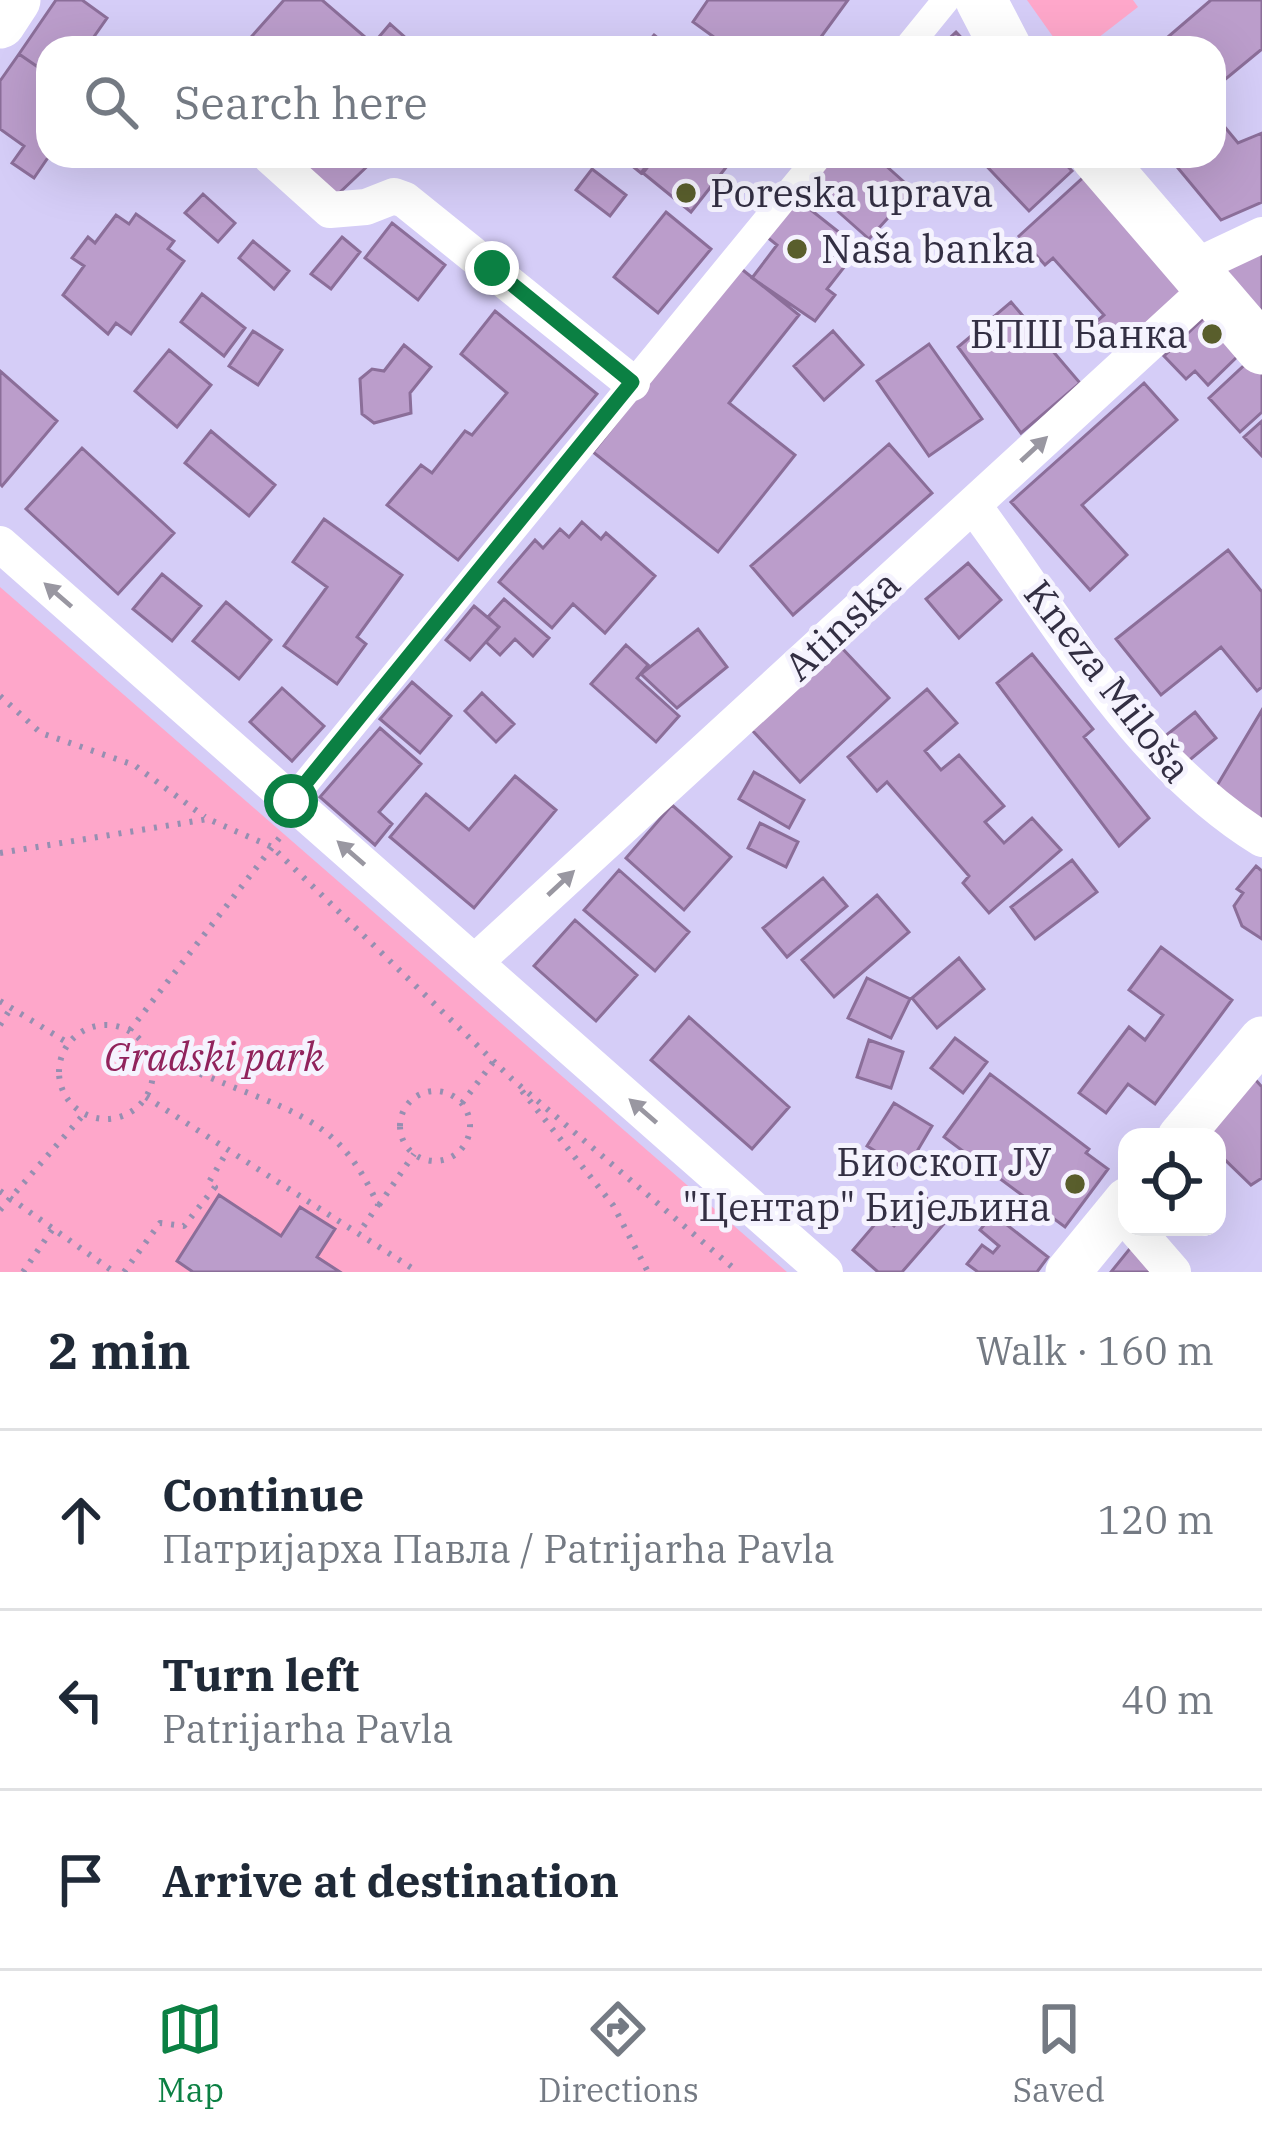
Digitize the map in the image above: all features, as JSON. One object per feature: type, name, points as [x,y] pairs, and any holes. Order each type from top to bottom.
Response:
[{"type":"main road","points":[[0,23],[15,0]]},
{"type":"main road","points":[[981,0],[1000,36]]},
{"type":"main road","points":[[1106,168],[1262,349]]},
{"type":"street","points":[[917,36],[946,0]]},
{"type":"street","points":[[282,168],[330,210],[366,207],[394,196],[405,200],[632,382]]},
{"type":"street","points":[[296,806],[632,382],[809,168]]},
{"type":"street","name":"Atinska","points":[[475,962],[973,505],[1201,278],[1262,235]]},
{"type":"street","name":"Kneza Miloša","points":[[973,505],[1151,748],[1186,785],[1262,839]]},
{"type":"street","points":[[0,544],[825,1272]]},
{"type":"street","points":[[1188,1128],[1261,1042]]},
{"type":"street","points":[[1068,1272],[1118,1223]]},
{"type":"street","points":[[1144,1236],[1173,1272]]},
{"type":"path","points":[[0,696],[41,733],[134,765],[208,819],[272,848],[512,1079],[738,1272]]},
{"type":"path","points":[[129,1030],[272,848],[296,806]]},
{"type":"path","points":[[0,854],[208,819]]},
{"type":"path","points":[[0,1001],[69,1043]]},
{"type":"path","points":[[0,1025],[11,1008]]},
{"type":"path","points":[[98,1025],[129,1030],[149,1053],[153,1068],[146,1097],[123,1116],[84,1114],[61,1085],[59,1070],[69,1043],[98,1025]]},
{"type":"path","points":[[461,1102],[494,1061]]},
{"type":"path","points":[[153,1068],[184,1065],[305,1114],[361,1166],[378,1205]]},
{"type":"path","points":[[512,1079],[613,1205],[648,1272]]},
{"type":"path","points":[[431,1091],[461,1102],[469,1134],[457,1153],[437,1161],[414,1154],[400,1122],[411,1100],[431,1091]]},
{"type":"path","points":[[146,1097],[418,1272]]},
{"type":"path","points":[[0,1210],[84,1114]]},
{"type":"path","points":[[124,1272],[160,1223],[184,1226],[204,1205],[215,1187],[209,1182],[228,1150]]},
{"type":"path","points":[[359,1233],[414,1154]]},
{"type":"path","points":[[0,1191],[114,1272]]},
{"type":"path","points":[[23,1272],[52,1230]]},
{"type":"green space","points":[[1027,0],[1133,0],[1138,7],[1101,36],[1052,36]]},
{"type":"green space","name":"Gradski park","points":[[0,587],[787,1272],[0,1272]]},
{"type":"building","points":[[56,0],[82,0],[107,18],[94,36],[36,36],[36,66],[19,54]]},
{"type":"building","points":[[284,0],[322,0],[364,36],[252,36]]},
{"type":"building","points":[[708,0],[848,0],[822,36],[712,36],[693,22]]},
{"type":"building","points":[[1211,0],[1262,0],[1262,49],[1226,79],[1226,36],[1169,36]]},
{"type":"building","points":[[390,24],[404,36],[380,36]]},
{"type":"building","points":[[19,54],[36,66],[36,168],[41,168],[34,178],[12,163],[24,146],[0,129],[0,81]]},
{"type":"building","points":[[1226,128],[1238,143],[1262,133],[1262,202],[1221,220],[1178,168],[1226,168]]},
{"type":"building","points":[[304,168],[365,168],[336,196]]},
{"type":"building","name":"Poreska uprava","points":[[647,168],[726,168],[691,212],[643,173]]},
{"type":"building","points":[[821,168],[888,168],[913,190],[869,239],[807,184]]},
{"type":"building","points":[[988,168],[1069,168],[1072,171],[1029,211]]},
{"type":"building","points":[[592,169],[626,195],[610,216],[576,190]]},
{"type":"building","points":[[1086,175],[1189,291],[1122,351],[1096,322],[1104,315],[1053,258],[1045,265],[1019,236]]},
{"type":"building","points":[[203,194],[235,223],[218,242],[185,213]]},
{"type":"building","points":[[797,199],[859,248],[827,289],[835,295],[815,321],[752,278],[777,245],[767,237]]},
{"type":"building","points":[[666,212],[711,249],[658,313],[614,277]]},
{"type":"building","points":[[136,214],[174,241],[168,249],[184,261],[131,334],[116,323],[108,334],[63,295],[84,266],[72,258],[88,237],[95,243],[116,215],[129,224]]},
{"type":"building","points":[[392,223],[445,265],[418,300],[365,258]]},
{"type":"building","points":[[342,237],[360,252],[331,289],[311,274]]},
{"type":"building","points":[[253,241],[289,271],[274,289],[239,258]]},
{"type":"building","points":[[1262,245],[1262,319],[1226,270]]},
{"type":"building","points":[[739,267],[799,315],[729,403],[795,455],[718,552],[593,452]]},
{"type":"building","points":[[202,294],[245,328],[224,356],[181,322]]},
{"type":"building","points":[[1011,302],[1080,383],[1021,433],[958,347]]},
{"type":"building","points":[[495,311],[597,394],[458,560],[387,505],[421,465],[432,473],[465,431],[472,435],[507,393],[461,354]]},
{"type":"building","points":[[1208,314],[1243,351],[1208,385],[1195,371],[1186,379],[1164,356]]},
{"type":"building","points":[[253,331],[282,350],[258,385],[229,366]]},
{"type":"building","points":[[833,331],[863,365],[824,400],[794,366]]},
{"type":"building","points":[[929,344],[982,419],[929,456],[877,381]]},
{"type":"building","points":[[404,345],[431,367],[410,393],[411,413],[374,423],[362,414],[360,379],[372,369],[384,371]]},
{"type":"building","points":[[169,350],[211,385],[177,427],[135,391]]},
{"type":"building","points":[[1251,359],[1262,371],[1262,412],[1240,432],[1209,398]]},
{"type":"building","points":[[0,371],[57,421],[2,486],[0,484]]},
{"type":"building","points":[[1144,383],[1177,420],[1082,505],[1127,555],[1090,590],[1011,502]]},
{"type":"building","points":[[1262,421],[1262,456],[1244,437]]},
{"type":"building","points":[[211,431],[275,485],[249,516],[185,463]]},
{"type":"building","points":[[889,444],[932,493],[793,615],[751,566]]},
{"type":"building","points":[[82,448],[174,533],[118,594],[26,509]]},
{"type":"building","points":[[324,519],[402,575],[357,637],[366,644],[337,684],[284,646],[327,587],[293,562]]},
{"type":"building","points":[[582,522],[601,539],[606,533],[655,576],[605,633],[573,604],[552,628],[499,582],[535,540],[543,548],[560,529],[569,537]]},
{"type":"building","points":[[1228,550],[1262,592],[1262,687],[1257,691],[1221,647],[1161,695],[1116,639]]},
{"type":"building","points":[[968,563],[1001,600],[959,638],[926,599]]},
{"type":"building","points":[[162,574],[201,606],[172,641],[133,609]]},
{"type":"building","points":[[504,599],[549,638],[533,656],[515,639],[500,655],[486,642],[499,627],[488,617]]},
{"type":"building","points":[[226,602],[271,640],[239,679],[193,641]]},
{"type":"building","points":[[474,606],[499,627],[470,660],[446,640]]},
{"type":"building","points":[[698,629],[727,667],[677,708],[641,674]]},
{"type":"building","points":[[626,645],[648,665],[637,678],[679,716],[656,742],[591,684]]},
{"type":"building","points":[[840,646],[889,698],[800,782],[752,730]]},
{"type":"building","points":[[1032,654],[1093,729],[1084,737],[1149,818],[1119,846],[997,683]]},
{"type":"building","points":[[412,682],[451,716],[420,753],[380,719]]},
{"type":"building","points":[[282,688],[324,726],[292,761],[250,722]]},
{"type":"building","points":[[927,689],[957,723],[925,751],[941,770],[959,755],[1004,806],[985,822],[1004,843],[1032,818],[1061,850],[989,913],[963,883],[969,876],[887,782],[877,791],[848,757]]},
{"type":"building","points":[[482,693],[514,724],[496,742],[465,711]]},
{"type":"building","points":[[1262,710],[1262,827],[1212,794]]},
{"type":"building","points":[[1195,712],[1216,738],[1186,763],[1164,737]]},
{"type":"building","points":[[380,728],[421,764],[379,812],[392,824],[375,845],[320,797]]},
{"type":"building","points":[[754,772],[804,800],[789,828],[739,799]]},
{"type":"building","points":[[515,776],[556,810],[474,908],[390,837],[426,794],[469,830]]},
{"type":"building","points":[[672,805],[731,857],[684,910],[626,858]]},
{"type":"building","points":[[760,823],[798,842],[786,867],[748,848]]},
{"type":"building","points":[[1072,860],[1097,892],[1035,939],[1011,907]]},
{"type":"building","points":[[1256,866],[1262,871],[1262,939],[1242,926],[1234,906],[1243,893],[1237,889]]},
{"type":"building","points":[[619,870],[689,932],[655,971],[584,910]]},
{"type":"building","points":[[823,878],[847,906],[787,957],[763,928]]},
{"type":"building","points":[[877,895],[909,932],[834,997],[802,960]]},
{"type":"building","points":[[575,920],[637,975],[596,1021],[534,966]]},
{"type":"building","points":[[1161,947],[1232,1000],[1155,1104],[1128,1084],[1106,1113],[1079,1093],[1129,1027],[1145,1040],[1163,1015],[1129,990]]},
{"type":"building","points":[[959,958],[984,989],[937,1028],[912,998]]},
{"type":"building","points":[[867,978],[910,999],[891,1038],[848,1018]]},
{"type":"building","points":[[689,1017],[789,1107],[752,1149],[651,1060]]},
{"type":"building","points":[[955,1038],[987,1062],[963,1093],[931,1068]]},
{"type":"building","points":[[869,1040],[903,1052],[891,1088],[857,1077]]},
{"type":"building","points":[[990,1074],[1089,1149],[1086,1153],[1108,1169],[1065,1227],[944,1137]]},
{"type":"building","points":[[1253,1077],[1262,1087],[1262,1178],[1251,1185],[1226,1161],[1226,1128],[1213,1128]]},
{"type":"building","points":[[894,1103],[932,1126],[906,1170],[867,1146]]},
{"type":"building","points":[[922,1194],[949,1218],[902,1272],[878,1272],[853,1250],[882,1216],[894,1226]]},
{"type":"building","points":[[219,1195],[281,1236],[300,1207],[335,1229],[317,1257],[340,1272],[193,1272],[177,1261]]},
{"type":"building","points":[[993,1214],[1048,1257],[1037,1272],[978,1272],[967,1264],[982,1245],[993,1253],[999,1246],[980,1230]]},
{"type":"building","points":[[1132,1246],[1165,1272],[1111,1272]]},
{"type":"place","name":"Poreska uprava","points":[[686,193]]},
{"type":"place","name":"Naša banka","points":[[797,249]]},
{"type":"place","name":"БПШ Банка","points":[[1212,334]]},
{"type":"place","name":"Биоскоп ЈУ \"Центар\" Бијељина","points":[[1075,1184]]},
{"type":"route","points":[[291,801],[632,382],[492,268]]}]
